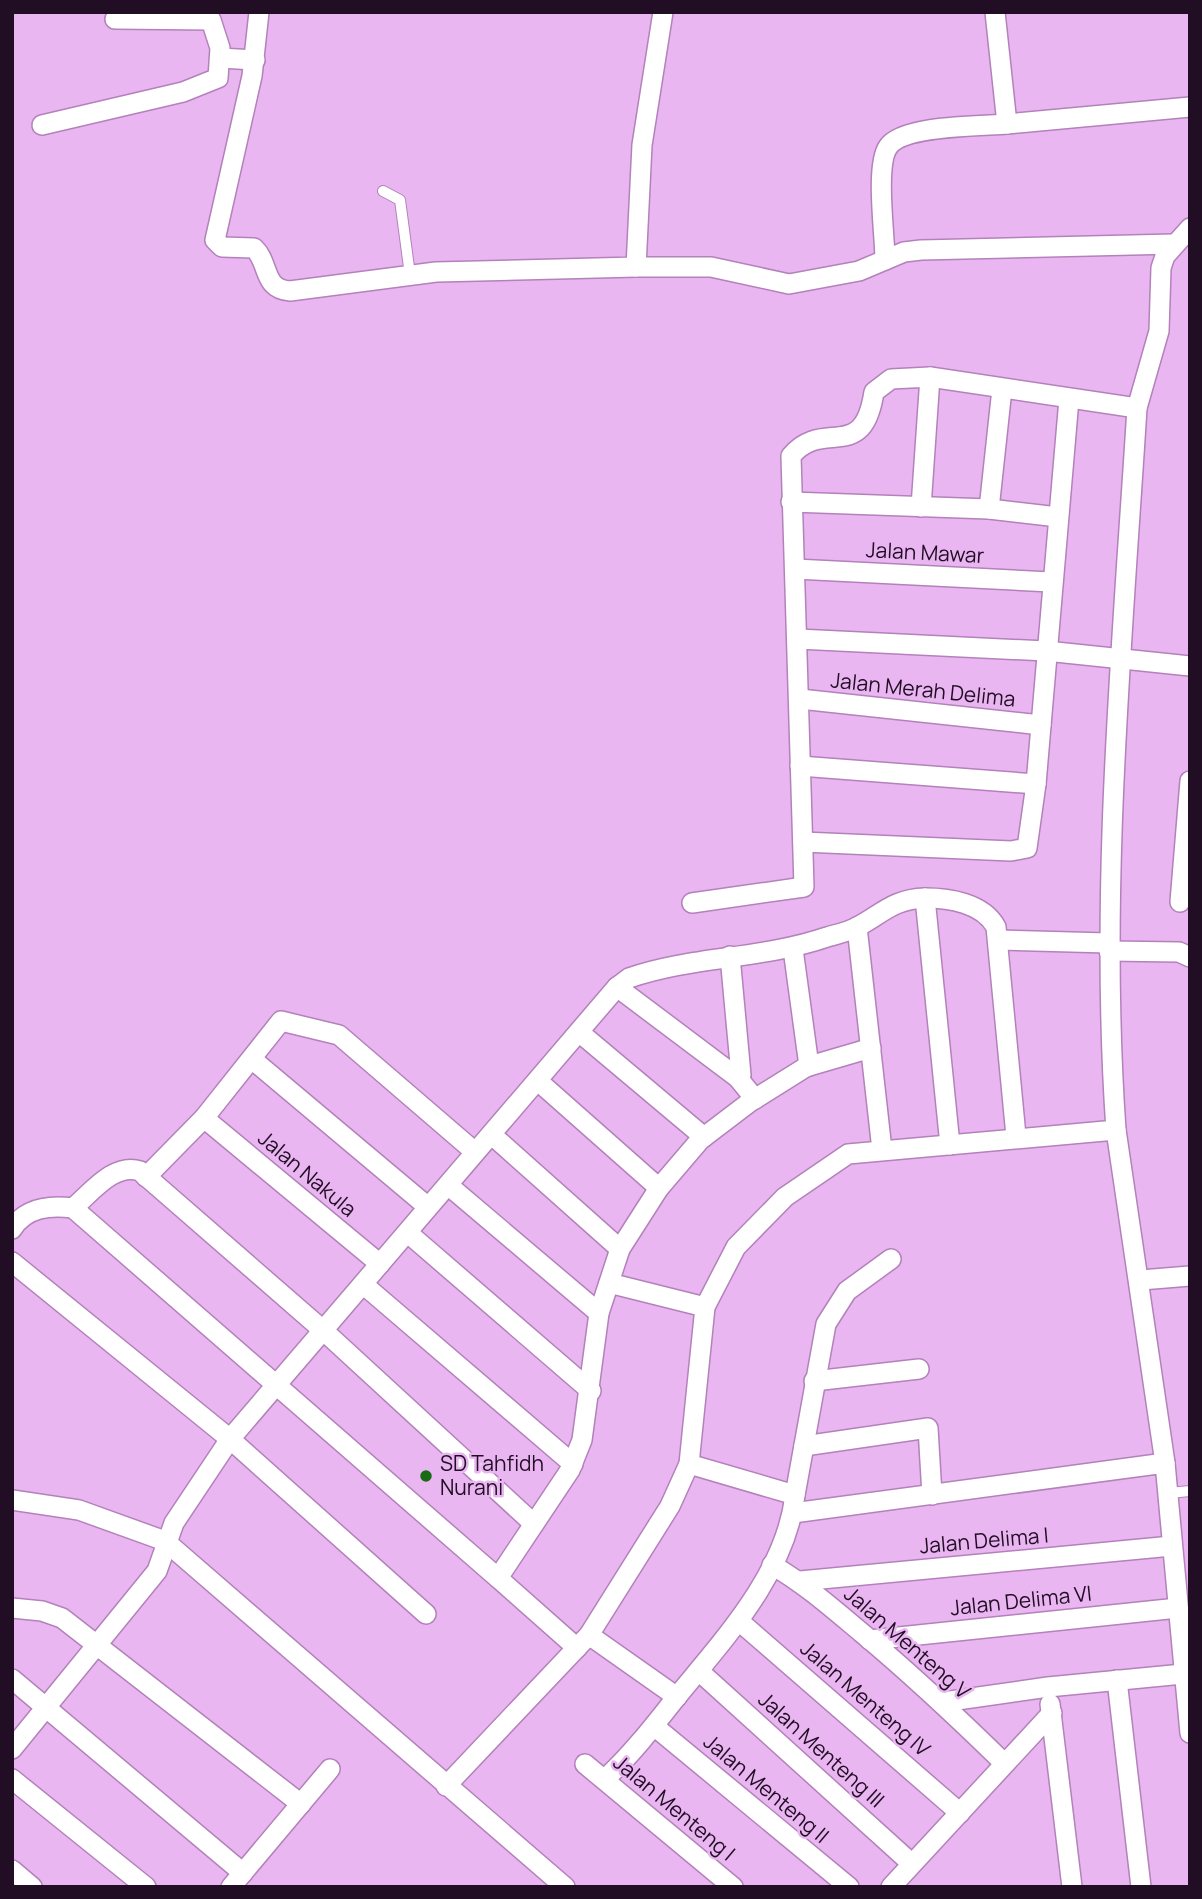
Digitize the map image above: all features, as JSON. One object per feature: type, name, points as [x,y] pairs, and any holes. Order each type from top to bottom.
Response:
[{"type":"street","points":[[259,12],[255,60],[215,235],[217,245],[254,248],[270,282],[282,290],[468,270],[636,267],[711,267],[789,284],[859,271],[904,252],[921,250],[1174,244]]},
{"type":"street","points":[[636,267],[642,145],[663,12]]},
{"type":"street","points":[[995,12],[1007,124]]},
{"type":"street","points":[[42,125],[211,83],[218,78],[220,58],[217,32],[211,20],[115,19]]},
{"type":"street","points":[[220,58],[255,60]]},
{"type":"street","points":[[885,260],[883,168],[888,147],[904,134],[1190,107]]},
{"type":"street","points":[[1190,228],[1174,244],[1161,268],[1159,331],[1137,408],[1121,658],[1108,943],[1112,1094],[1141,1280],[1165,1463],[1190,1733]]},
{"type":"street","points":[[692,903],[801,889],[805,875],[791,502],[791,456],[800,445],[859,432],[870,418],[874,393],[891,379],[930,377],[1137,408]]},
{"type":"street","points":[[921,507],[930,377]]},
{"type":"street","points":[[989,509],[1002,389]]},
{"type":"street","points":[[803,842],[1017,851],[1027,848],[1036,784],[1051,582],[1069,399]]},
{"type":"street","points":[[791,502],[989,509],[1058,517]]},
{"type":"street","name":"Jalan Mawar","points":[[795,569],[1051,582]]},
{"type":"street","points":[[798,639],[1046,651],[1190,666]]},
{"type":"street","name":"Jalan Merah Delima","points":[[800,699],[1041,726]]},
{"type":"street","points":[[800,766],[1036,784]]},
{"type":"street","points":[[1180,902],[1190,781]]},
{"type":"street","points":[[925,898],[950,1145]]},
{"type":"street","points":[[12,1749],[96,1642],[157,1571],[165,1541],[174,1523],[230,1439],[325,1332],[428,1207],[617,987],[645,973],[730,956],[793,949],[857,927],[884,909],[925,898],[951,900],[987,914],[996,927],[1016,1136]]},
{"type":"street","points":[[857,927],[881,1150]]},
{"type":"street","points":[[998,940],[1108,943],[1179,952],[1190,957]]},
{"type":"street","points":[[793,949],[809,1066]]},
{"type":"street","points":[[730,956],[741,1075],[738,1077]]},
{"type":"street","points":[[617,987],[738,1077],[755,1099]]},
{"type":"street","points":[[146,1177],[204,1118],[253,1060],[281,1021],[339,1035],[475,1152]]},
{"type":"street","points":[[579,1032],[704,1137]]},
{"type":"street","points":[[498,1578],[573,1464],[582,1440],[591,1391],[599,1313],[620,1249],[659,1188],[704,1137],[755,1099],[809,1066],[871,1048]]},
{"type":"street","points":[[253,1060],[428,1207]]},
{"type":"street","points":[[538,1081],[659,1188]]},
{"type":"street","name":"Jalan Nakula","points":[[204,1118],[380,1264]]},
{"type":"street","points":[[446,1786],[583,1641],[670,1506],[689,1464],[705,1307],[736,1247],[785,1196],[848,1154],[1016,1136],[1116,1130]]},
{"type":"street","points":[[492,1135],[620,1249]]},
{"type":"street","points":[[73,1208],[115,1172],[131,1168],[146,1177],[325,1332],[534,1524]]},
{"type":"street","points":[[448,1185],[599,1313]]},
{"type":"street","points":[[12,1229],[18,1220],[33,1211],[56,1206],[73,1208],[498,1578],[583,1641],[677,1697]]},
{"type":"street","points":[[408,1233],[591,1391]]},
{"type":"street","points":[[605,1779],[701,1672],[739,1621],[772,1565],[794,1504],[814,1381],[832,1311],[847,1291],[891,1259]]},
{"type":"street","points":[[12,1262],[230,1439],[426,1614]]},
{"type":"street","points":[[1141,1280],[1190,1276]]},
{"type":"street","points":[[609,1283],[705,1307]]},
{"type":"street","points":[[364,1285],[573,1464]]},
{"type":"street","points":[[814,1381],[919,1369]]},
{"type":"street","points":[[804,1446],[928,1428],[932,1495]]},
{"type":"street","points":[[689,1464],[794,1504],[932,1495],[1165,1463]]},
{"type":"street","points":[[12,1500],[79,1510],[165,1541],[565,1887]]},
{"type":"street","name":"Jalan Delima I","points":[[800,1581],[1172,1546]]},
{"type":"street","name":"Jalan Menteng V","points":[[772,1565],[800,1581],[943,1702],[1004,1763]]},
{"type":"street","points":[[12,1608],[42,1611],[62,1618],[301,1804]]},
{"type":"street","name":"Jalan Delima VI","points":[[870,1640],[1178,1608]]},
{"type":"street","name":"Jalan Menteng IV","points":[[739,1621],[960,1813]]},
{"type":"street","name":"Jalan Menteng III","points":[[701,1672],[911,1863]]},
{"type":"street","points":[[943,1702],[1048,1687],[1183,1674]]},
{"type":"street","points":[[12,1679],[237,1880],[330,1769]]},
{"type":"street","points":[[1117,1680],[1141,1887]]},
{"type":"street","points":[[1048,1687],[1072,1887]]},
{"type":"street","points":[[891,1887],[1052,1713]]},
{"type":"street","name":"Jalan Menteng II","points":[[654,1726],[849,1887]]},
{"type":"street","name":"Jalan Menteng I","points":[[585,1764],[733,1887]]},
{"type":"street","points":[[12,1779],[146,1887]]},
{"type":"street","points":[[12,1870],[33,1887]]},
{"type":"lane","points":[[383,191],[395,195],[401,203],[410,275]]},
{"type":"lane","points":[[1168,1493],[1190,1491]]},
{"type":"place","name":"SD Tahfidh Nurani","points":[[426,1476]]}]
